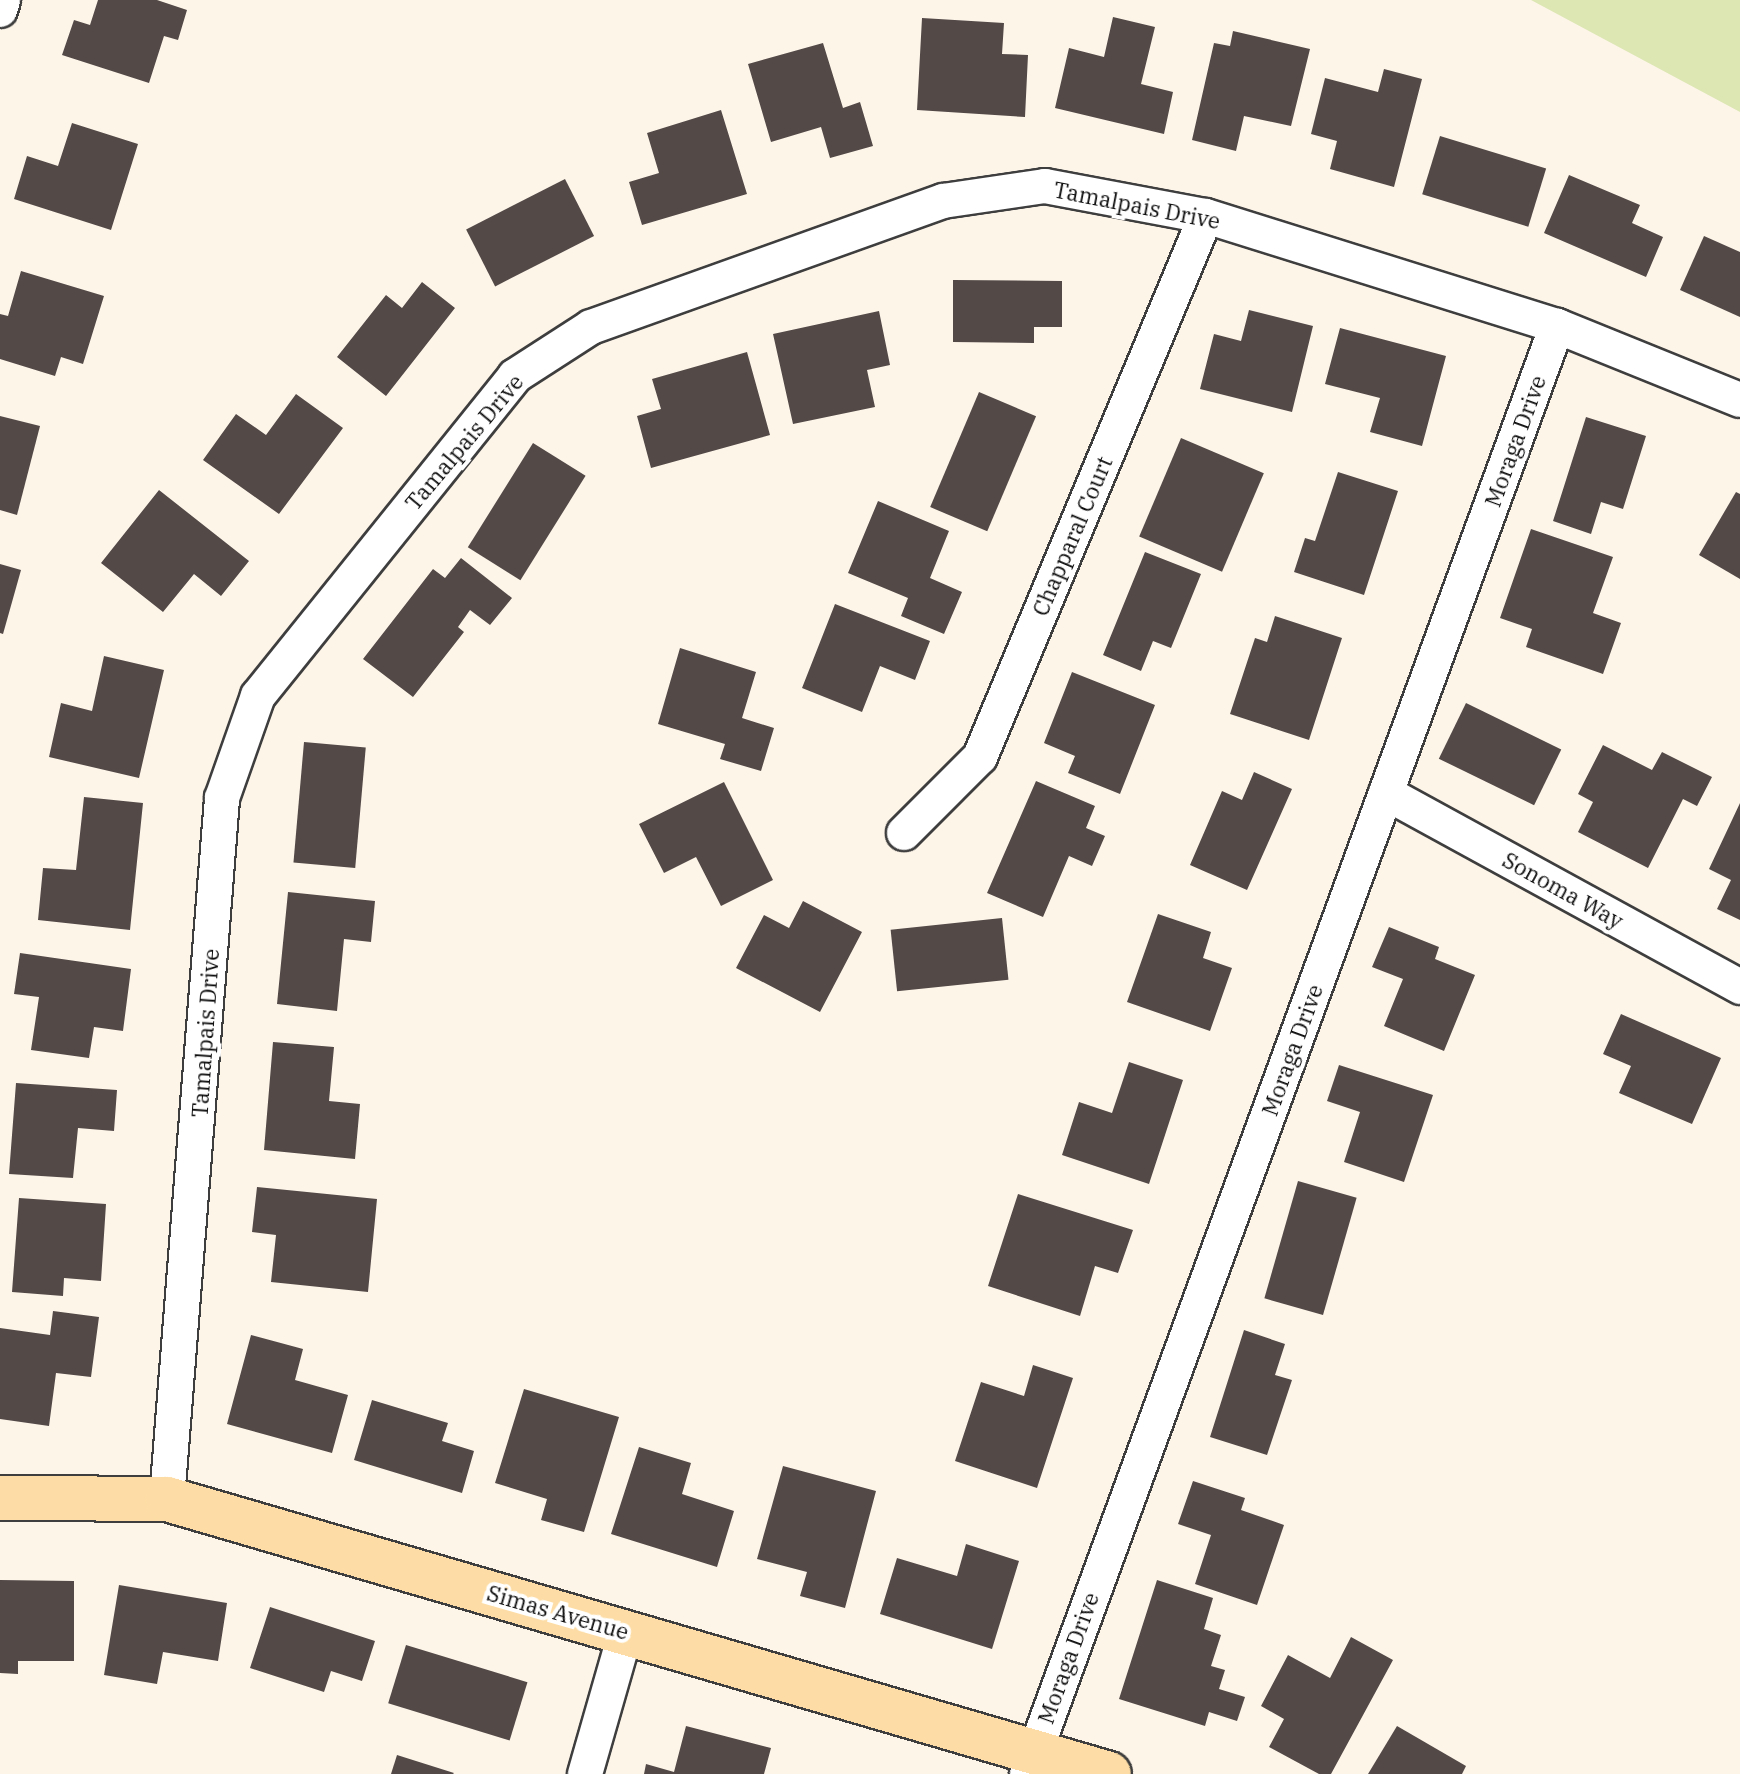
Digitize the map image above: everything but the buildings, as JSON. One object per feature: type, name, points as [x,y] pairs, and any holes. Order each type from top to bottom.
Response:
[{"type":"street","points":[[0,10],[3,0]]},
{"type":"street","name":"Tamalpais Drive","points":[[167,1499],[222,798],[258,696],[515,376],[591,327],[943,201],[1045,186],[1206,216],[1557,326],[1740,400]]},
{"type":"street","name":"Chapparal Court","points":[[904,833],[980,757],[1206,216]]},
{"type":"street","name":"Moraga Drive","points":[[1030,1763],[1557,326]]},
{"type":"street","name":"Sonoma Way","points":[[1386,793],[1740,987]]},
{"type":"street","name":"Simas Avenue","points":[[0,1498],[167,1499],[626,1631],[1030,1763],[1109,1774]]},
{"type":"street","points":[[585,1774],[626,1631]]},
{"type":"green space","points":[[1531,0],[1740,0],[1740,112]]}]
